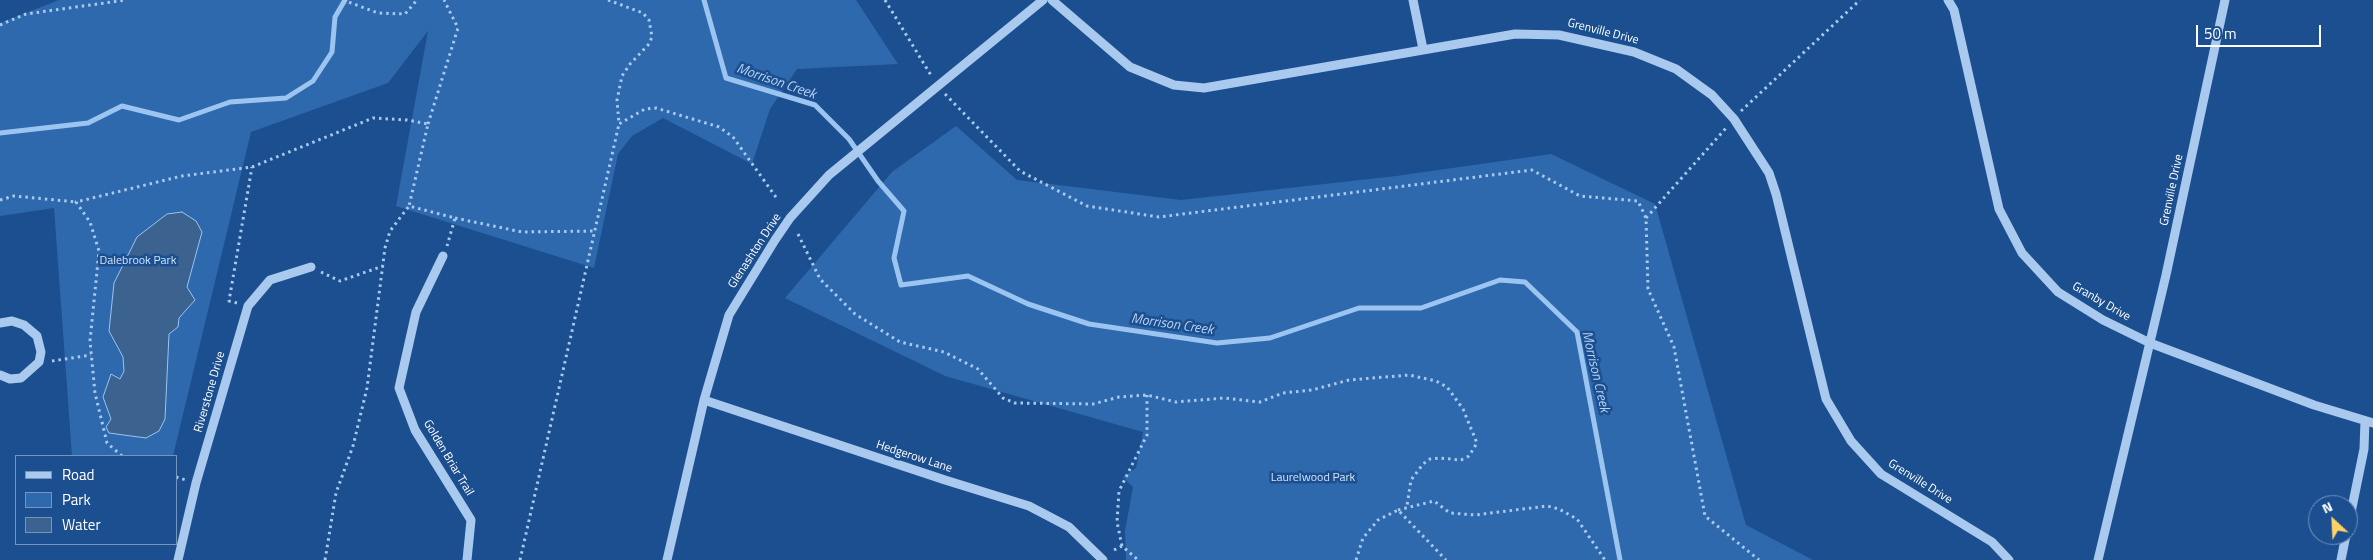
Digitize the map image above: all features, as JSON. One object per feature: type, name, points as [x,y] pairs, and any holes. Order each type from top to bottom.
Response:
[{"type":"street","name":"Glenashton Drive","points":[[667,560],[704,400],[729,315],[790,218],[830,175],[1043,0]]},
{"type":"street","name":"Grenville Drive","points":[[1052,0],[1130,67],[1174,85],[1204,88],[1423,48],[1514,34],[1559,35],[1625,50],[1676,69],[1712,95],[1734,119],[1769,173],[1826,399],[1851,441],[1881,474],[1992,542],[2008,560]]},
{"type":"street","points":[[1413,0],[1423,48]]},
{"type":"street","name":"Granby Drive","points":[[1948,0],[1954,10],[2000,209],[2022,253],[2058,292],[2103,320],[2150,344],[2314,405],[2369,422]]},
{"type":"street","name":"Grenville Drive","points":[[2098,560],[2150,344],[2225,0]]},
{"type":"street","name":"Golden Briar Trail","points":[[444,256],[416,312],[399,388],[415,430],[471,520],[467,560]]},
{"type":"street","name":"Riverstone Drive","points":[[178,560],[196,483],[248,306],[270,280],[311,267]]},
{"type":"street","points":[[0,323],[12,321],[24,325],[37,336],[40,343],[39,362],[21,378],[10,379],[0,374]]},
{"type":"street","name":"Hedgerow Lane","points":[[704,400],[1029,506],[1069,526],[1103,560]]},
{"type":"street","points":[[2355,495],[2369,422]]},
{"type":"street","points":[[2341,560],[2344,545]]},
{"type":"path","points":[[0,25],[26,14],[126,0]]},
{"type":"path","points":[[342,0],[378,13],[405,14],[417,0]]},
{"type":"path","points":[[325,560],[336,492],[353,446],[367,388],[383,266],[390,231],[409,206],[428,124],[458,28],[444,0]]},
{"type":"path","points":[[520,560],[619,124],[617,100],[622,76],[630,64],[649,44],[652,37],[649,20],[643,13],[608,0]]},
{"type":"path","points":[[884,0],[938,87],[1020,171],[1088,206],[1159,217],[1532,170],[1580,196],[1638,201],[1646,218],[1648,289],[1674,348],[1705,516],[1759,560]]},
{"type":"path","points":[[1646,218],[1734,119],[1860,0]]},
{"type":"path","points":[[619,124],[645,109],[656,108],[719,127],[733,137],[778,200]]},
{"type":"path","points":[[0,200],[14,196],[76,202],[182,176],[252,167],[373,118],[428,124]]},
{"type":"path","points":[[248,306],[229,301],[252,167]]},
{"type":"path","points":[[76,202],[90,222],[100,251],[90,341],[91,355],[96,393],[107,443],[121,455]]},
{"type":"path","points":[[409,206],[522,232],[596,231]]},
{"type":"path","points":[[444,256],[455,218]]},
{"type":"path","points":[[798,234],[820,279],[855,314],[900,342],[944,352],[978,369],[1002,398],[1015,403],[1092,404],[1119,396],[1147,395],[1176,402],[1224,398],[1260,402],[1283,393],[1312,390],[1349,380],[1409,375],[1436,380],[1447,387],[1463,409],[1477,443],[1469,456],[1461,460],[1439,458],[1423,464],[1411,480],[1407,506]]},
{"type":"path","points":[[311,267],[340,281],[383,266]]},
{"type":"path","points":[[39,362],[91,355]]},
{"type":"path","points":[[1138,560],[1122,546],[1118,522],[1119,491],[1146,435],[1147,395]]},
{"type":"path","points":[[1356,560],[1363,538],[1378,520],[1407,506],[1418,506],[1434,501],[1450,513],[1475,515],[1547,506],[1559,509],[1577,519],[1605,560]]},
{"type":"path","points":[[1398,510],[1446,560]]},
{"type":"path","points":[[1114,550],[1122,546]]},
{"type":"green space","name":"Dalebrook Park","points":[[59,0],[856,0],[898,64],[797,69],[770,109],[752,164],[663,118],[632,136],[618,154],[594,268],[396,206],[428,31],[388,83],[251,132],[173,455],[72,455],[54,208],[0,216],[0,23]]},
{"type":"green space","name":"Laurelwood Park","points":[[956,126],[1017,180],[1181,200],[1396,176],[1551,154],[1655,204],[1746,525],[1813,560],[1126,560],[1125,531],[1133,487],[1123,477],[1136,468],[1143,432],[945,376],[785,298],[892,172]]},
{"type":"water","points":[[182,212],[196,221],[202,232],[187,287],[195,300],[179,318],[178,327],[169,334],[165,419],[159,431],[146,438],[109,433],[106,427],[111,419],[103,397],[111,374],[120,379],[124,371],[123,357],[109,331],[114,283],[137,237],[167,214]]},
{"type":"waterway","name":"Morrison Creek","points":[[0,133],[88,123],[122,106],[179,120],[230,102],[286,98],[313,81],[332,52],[335,17],[345,0]]},
{"type":"waterway","name":"Morrison Creek","points":[[704,0],[726,78],[815,105],[849,139],[878,181],[904,211],[894,258],[901,285],[968,276],[1028,304],[1089,324],[1217,343],[1270,338],[1359,308],[1421,308],[1500,280],[1525,282],[1577,332],[1620,560]]}]
